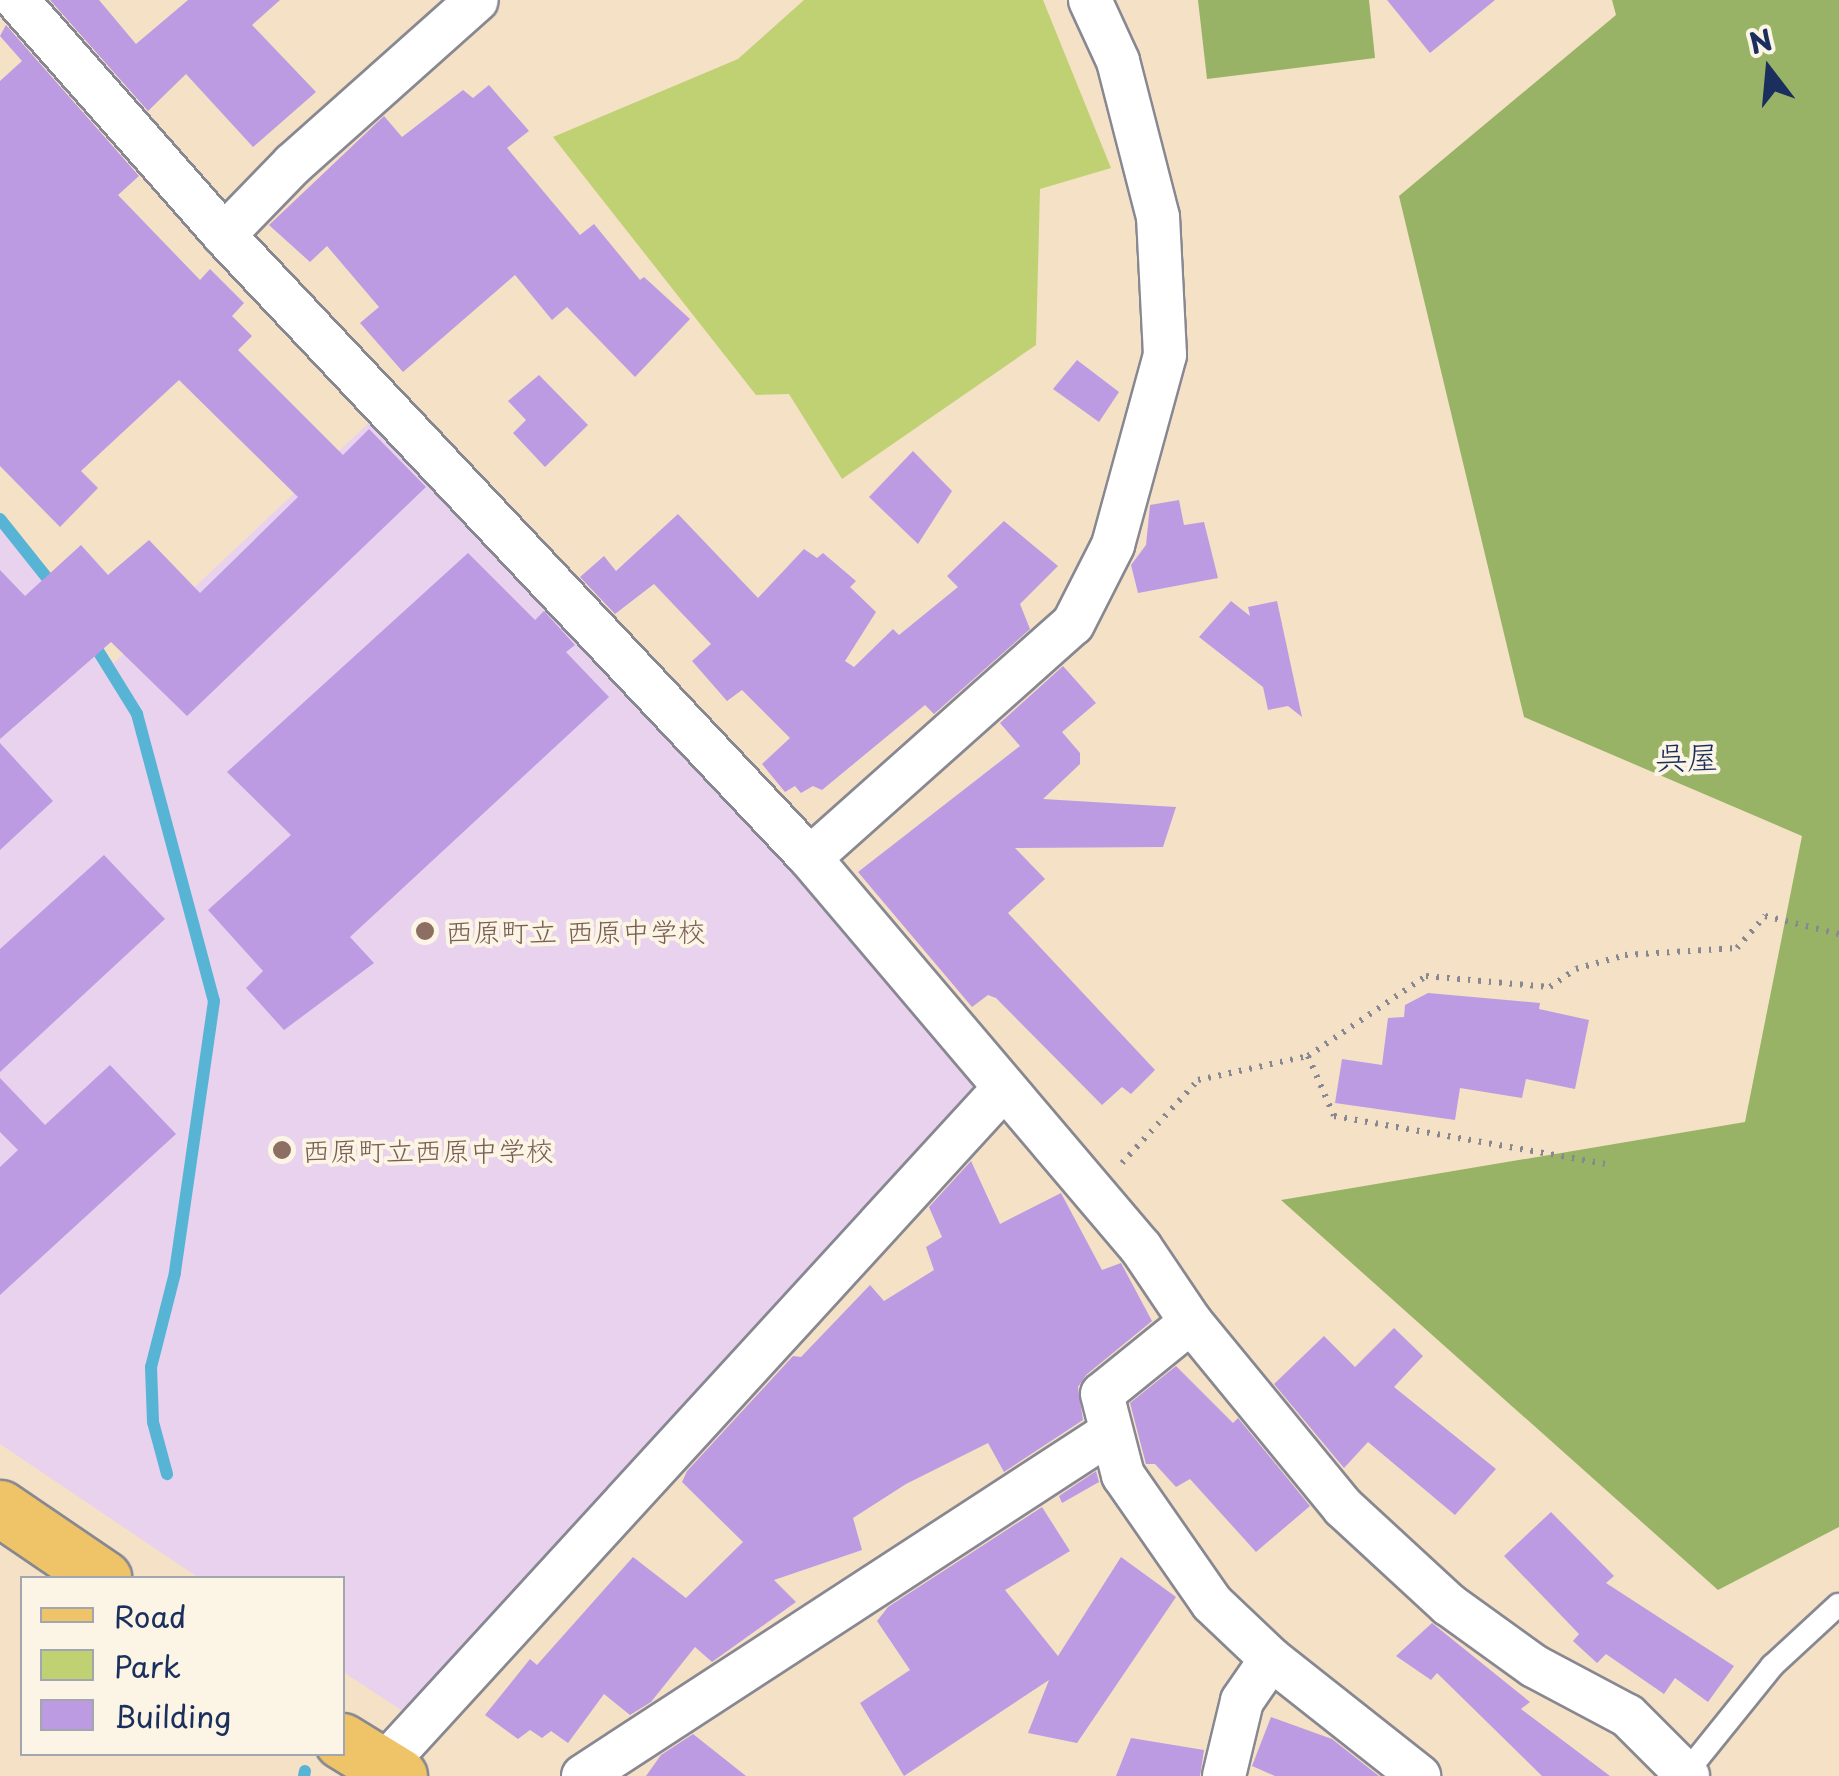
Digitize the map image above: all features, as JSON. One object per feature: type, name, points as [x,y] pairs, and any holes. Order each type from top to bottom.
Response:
[{"type":"main road","points":[[0,1508],[100,1576]]},
{"type":"street","points":[[17,0],[224,235],[810,858],[1094,1194],[1191,1322],[1344,1508],[1448,1604],[1534,1666],[1628,1716],[1685,1775]]},
{"type":"street","points":[[224,235],[293,164],[477,0]]},
{"type":"street","points":[[810,858],[1073,624],[1113,545],[1165,355],[1158,218],[1118,60],[1090,0]]},
{"type":"street","points":[[364,1761],[1004,1088]]},
{"type":"street","points":[[1191,1322],[1102,1394],[1108,1434],[1124,1475],[1212,1602],[1271,1660],[1419,1776]]},
{"type":"street","points":[[583,1776],[1108,1434]]},
{"type":"street","points":[[1224,1776],[1242,1701],[1271,1660]]},
{"type":"lane","points":[[1685,1775],[1772,1666],[1838,1604]]},
{"type":"path","points":[[1094,1194],[1198,1080],[1308,1056],[1426,976],[1550,987],[1576,969],[1626,956],[1737,948],[1766,916],[1839,934]]},
{"type":"path","points":[[1308,1056],[1334,1116],[1605,1164]]},
{"type":"shaded area","name":"西原町立 西原中学校","points":[[374,418],[712,771],[987,1092],[410,1716],[345,1673],[345,1576],[196,1576],[0,1444],[0,525],[114,663]]},
{"type":"green space","points":[[804,0],[1043,0],[1111,168],[1040,189],[1036,345],[842,479],[789,394],[756,395],[553,137],[738,59]]},
{"type":"green space","points":[[1198,0],[1369,0],[1375,58],[1207,79]]},
{"type":"green space","points":[[1612,0],[1839,0],[1839,1527],[1718,1590],[1281,1200],[1745,1122],[1802,836],[1524,717],[1399,196],[1616,15]]},
{"type":"building","points":[[50,0],[99,0],[136,44],[188,0],[280,0],[252,25],[316,92],[253,147],[186,74],[148,111]]},
{"type":"building","points":[[1387,0],[1495,0],[1430,53]]},
{"type":"building","points":[[6,25],[139,176],[118,195],[200,280],[210,269],[244,303],[232,316],[252,336],[238,350],[343,455],[369,429],[426,487],[187,716],[111,642],[0,739],[0,570],[25,596],[81,545],[108,575],[149,540],[200,593],[298,497],[179,380],[81,471],[98,488],[60,527],[0,466],[0,81],[22,61],[0,36]]},
{"type":"building","points":[[489,85],[529,131],[507,148],[580,235],[594,224],[640,280],[644,277],[690,319],[635,377],[567,307],[552,320],[515,275],[403,372],[360,323],[379,307],[327,246],[310,262],[269,225],[384,116],[402,137],[463,90],[473,98]]},
{"type":"building","points":[[1077,360],[1119,392],[1099,422],[1053,389]]},
{"type":"building","points":[[539,375],[588,425],[545,467],[513,433],[526,420],[508,401]]},
{"type":"building","points":[[913,451],[952,491],[918,544],[869,497]]},
{"type":"building","points":[[1179,500],[1184,525],[1204,522],[1218,578],[1138,593],[1131,565],[1146,545],[1150,505]]},
{"type":"building","points":[[678,514],[758,598],[804,549],[817,558],[823,553],[856,581],[850,587],[876,612],[845,661],[854,667],[893,629],[899,635],[958,587],[947,576],[1004,521],[1058,566],[1020,604],[1030,629],[934,714],[925,705],[822,790],[813,786],[801,793],[795,786],[785,792],[762,764],[790,738],[742,690],[727,701],[692,661],[711,644],[654,584],[615,614],[580,577],[604,556],[616,571]]},
{"type":"building","points":[[468,553],[535,620],[544,611],[575,645],[566,652],[609,697],[350,937],[374,963],[284,1030],[246,988],[263,971],[208,910],[291,835],[227,772]]},
{"type":"building","points":[[1231,601],[1250,616],[1248,607],[1277,601],[1302,717],[1288,706],[1268,710],[1263,687],[1199,637]]},
{"type":"building","points":[[1063,666],[1096,703],[1062,732],[1080,753],[1080,764],[1043,799],[1176,807],[1163,847],[1015,848],[1045,879],[1008,913],[1155,1070],[1131,1094],[1122,1087],[1102,1105],[996,998],[988,995],[972,1007],[858,872],[1020,746],[1000,723]]},
{"type":"building","points":[[0,743],[53,801],[0,850]]},
{"type":"building","points":[[104,855],[165,919],[0,1072],[0,949]]},
{"type":"building","points":[[1428,993],[1540,1003],[1539,1009],[1589,1020],[1575,1089],[1526,1079],[1522,1098],[1460,1088],[1455,1120],[1335,1103],[1342,1059],[1382,1065],[1388,1018],[1404,1017],[1405,1005]]},
{"type":"building","points":[[110,1065],[176,1134],[0,1295],[0,1167],[18,1150],[0,1132],[0,1078],[45,1125]]},
{"type":"building","points":[[971,1161],[1000,1224],[1061,1193],[1102,1270],[1121,1263],[1152,1321],[1086,1375],[1078,1387],[1083,1420],[1004,1472],[988,1443],[906,1484],[853,1518],[862,1550],[774,1580],[796,1602],[712,1662],[695,1647],[651,1702],[630,1715],[604,1694],[568,1743],[551,1731],[542,1738],[530,1730],[518,1739],[485,1715],[530,1659],[537,1665],[633,1557],[686,1598],[743,1542],[682,1482],[687,1471],[793,1356],[801,1357],[870,1285],[884,1301],[934,1270],[926,1247],[942,1237],[929,1207]]},
{"type":"building","points":[[1394,1328],[1423,1356],[1394,1387],[1496,1469],[1455,1515],[1368,1442],[1344,1468],[1274,1384],[1324,1336],[1355,1367]]},
{"type":"building","points":[[1176,1366],[1233,1423],[1238,1418],[1310,1506],[1256,1552],[1190,1479],[1176,1487],[1155,1464],[1146,1464],[1130,1403]]},
{"type":"building","points":[[1096,1471],[1099,1482],[1062,1503],[1059,1496]]},
{"type":"building","points":[[1042,1507],[1070,1551],[1005,1590],[1058,1656],[1121,1557],[1176,1597],[1077,1743],[1028,1733],[1049,1680],[904,1776],[860,1703],[910,1670],[877,1621],[888,1607]]},
{"type":"building","points":[[1551,1512],[1614,1576],[1606,1583],[1734,1666],[1708,1702],[1675,1678],[1664,1694],[1606,1654],[1597,1663],[1573,1641],[1579,1634],[1504,1556]]},
{"type":"building","points":[[1432,1623],[1530,1702],[1521,1709],[1610,1776],[1542,1776],[1437,1673],[1431,1680],[1396,1656]]},
{"type":"building","points":[[1271,1717],[1332,1739],[1379,1776],[1275,1776],[1252,1766]]},
{"type":"building","points":[[693,1734],[746,1776],[646,1776],[661,1755]]},
{"type":"building","points":[[1131,1738],[1204,1750],[1200,1776],[1116,1776]]},
{"type":"waterway","points":[[0,519],[55,588]]},
{"type":"waterway","points":[[92,641],[137,714],[214,1001],[175,1273],[151,1367],[153,1422],[167,1474]]},
{"type":"waterway","points":[[304,1776],[305,1771]]},
{"type":"place","name":"西原町立 西原中学校","points":[[425,931]]},
{"type":"place","name":"西原町立西原中学校","points":[[282,1150]]},
{"type":"district","name":"呉屋","points":[[1687,756]]}]
